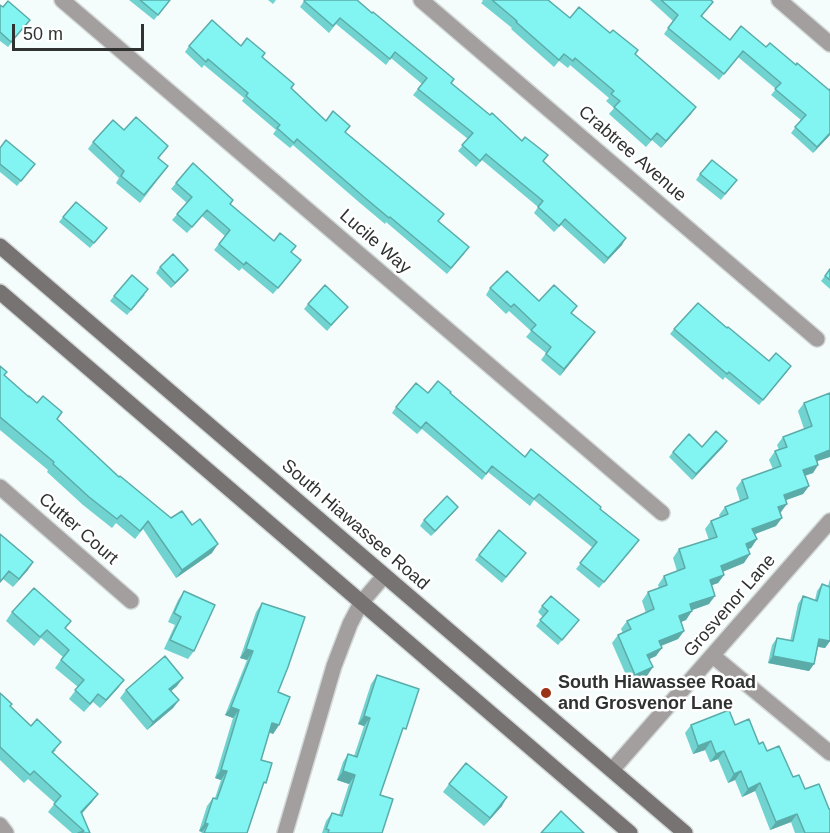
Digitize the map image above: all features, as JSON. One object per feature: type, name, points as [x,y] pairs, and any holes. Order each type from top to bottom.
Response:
[{"type":"street","name":"Lucile Way","points":[[62,0],[662,513]]},
{"type":"street","name":"Crabtree Avenue","points":[[421,0],[817,339]]},
{"type":"street","points":[[779,0],[830,44]]},
{"type":"street","name":"South Hiawassee Road","points":[[0,246],[685,833]]},
{"type":"street","points":[[0,292],[630,833]]},
{"type":"street","name":"Cutter Court","points":[[0,487],[131,601]]},
{"type":"street","name":"Grosvenor Lane","points":[[612,770],[830,521]]},
{"type":"street","points":[[285,833],[334,666],[350,624],[362,603],[384,576]]},
{"type":"street","points":[[714,656],[830,753]]},
{"type":"street","points":[[0,825],[6,833]]},
{"type":"building","points":[[140,0],[170,0],[158,15]]},
{"type":"building","points":[[305,0],[357,0],[454,79],[451,83],[490,115],[492,113],[522,141],[525,137],[548,155],[543,161],[626,238],[608,258],[565,219],[559,226],[538,207],[543,201],[486,154],[480,161],[462,145],[473,133],[418,89],[427,78],[395,52],[390,59],[340,18],[333,26]]},
{"type":"building","points":[[492,0],[548,0],[570,18],[579,7],[610,33],[613,30],[638,50],[635,54],[696,107],[666,141],[657,133],[651,140],[614,107],[620,101],[611,94],[614,91],[575,58],[573,61],[564,54],[559,60]]},
{"type":"building","points":[[661,0],[711,0],[713,2],[701,16],[730,40],[741,26],[766,47],[770,43],[796,65],[797,63],[830,89],[830,133],[817,147],[795,127],[806,115],[775,89],[781,83],[743,51],[724,74],[668,28],[678,15]]},
{"type":"building","points":[[8,1],[30,20],[11,42],[0,32],[0,5],[3,7]]},
{"type":"building","points":[[212,20],[241,46],[247,38],[265,53],[262,57],[294,84],[291,88],[326,121],[333,111],[350,126],[345,132],[444,214],[438,221],[469,247],[451,268],[297,139],[294,143],[277,128],[280,125],[246,96],[248,93],[208,59],[206,62],[189,46]]},
{"type":"building","points":[[136,117],[168,146],[158,158],[168,166],[144,195],[121,176],[124,171],[93,142],[113,120],[124,130]]},
{"type":"building","points":[[6,140],[35,164],[21,181],[0,164],[0,148]]},
{"type":"building","points":[[712,160],[737,180],[725,194],[700,174]]},
{"type":"building","points":[[193,163],[233,200],[230,204],[274,241],[280,233],[296,246],[291,252],[301,260],[278,288],[246,262],[244,265],[219,244],[230,230],[207,210],[192,227],[177,214],[192,197],[176,183]]},
{"type":"building","points":[[76,202],[107,228],[94,243],[63,217]]},
{"type":"building","points":[[173,254],[188,270],[175,283],[160,267]]},
{"type":"building","points":[[830,269],[830,280],[825,276]]},
{"type":"building","points":[[507,271],[539,301],[554,285],[577,306],[571,313],[595,332],[564,369],[546,354],[551,347],[531,330],[536,325],[514,304],[511,307],[490,288]]},
{"type":"building","points":[[132,275],[148,289],[131,310],[114,296]]},
{"type":"building","points":[[325,285],[348,307],[331,325],[308,304]]},
{"type":"building","points":[[698,303],[769,361],[776,353],[791,366],[763,400],[729,372],[727,374],[674,329]]},
{"type":"building","points":[[0,366],[7,372],[4,375],[37,403],[43,396],[62,412],[57,419],[119,477],[171,518],[182,511],[192,525],[200,519],[218,544],[182,570],[148,521],[140,531],[121,515],[117,519],[89,497],[53,464],[54,462],[0,417]]},
{"type":"building","points":[[438,381],[525,457],[531,449],[639,540],[604,582],[580,563],[597,542],[539,494],[534,499],[492,466],[486,474],[426,422],[421,428],[396,407],[416,383],[428,393]]},
{"type":"building","points":[[830,393],[830,450],[815,456],[818,465],[803,470],[809,486],[784,495],[787,504],[778,507],[782,518],[752,529],[757,539],[746,544],[750,554],[721,566],[724,575],[710,580],[715,596],[690,604],[692,611],[679,616],[684,631],[659,641],[662,648],[647,655],[653,667],[635,675],[618,635],[631,629],[627,621],[654,609],[648,592],[667,585],[664,576],[685,568],[679,549],[717,537],[711,521],[728,514],[725,507],[748,498],[742,480],[781,466],[775,451],[787,447],[783,437],[812,426],[804,403]]},
{"type":"building","points":[[716,431],[727,441],[696,474],[673,452],[689,434],[702,447]]},
{"type":"building","points":[[447,496],[458,507],[435,531],[424,520]]},
{"type":"building","points":[[499,530],[526,553],[506,577],[479,555]]},
{"type":"building","points":[[0,534],[33,562],[19,579],[9,571],[0,582]]},
{"type":"building","points":[[822,584],[830,587],[830,641],[819,639],[814,664],[773,656],[777,638],[793,641],[803,596],[817,601]]},
{"type":"building","points":[[34,588],[71,621],[65,628],[124,680],[106,700],[98,694],[90,704],[75,690],[84,680],[61,660],[69,650],[47,630],[40,637],[12,612]]},
{"type":"building","points":[[184,591],[215,605],[194,651],[170,640],[181,617],[174,613]]},
{"type":"building","points":[[551,596],[579,620],[562,640],[540,620],[548,611],[542,606]]},
{"type":"building","points":[[262,603],[305,617],[278,692],[290,697],[279,725],[272,723],[261,760],[272,763],[247,833],[204,833],[213,798],[217,799],[227,771],[221,770],[239,710],[231,707],[253,651],[246,649]]},
{"type":"building","points":[[165,656],[183,678],[169,689],[179,700],[153,722],[126,690]]},
{"type":"building","points":[[377,675],[419,689],[380,795],[393,799],[382,833],[328,833],[329,830],[326,829],[332,813],[342,816],[355,775],[343,771],[348,754],[357,757],[370,718],[364,716]]},
{"type":"building","points":[[0,693],[31,726],[37,719],[61,742],[52,752],[98,794],[81,812],[90,833],[78,833],[84,831],[54,804],[61,796],[34,771],[30,775],[0,747]]},
{"type":"building","points":[[729,710],[735,725],[749,719],[759,744],[763,742],[767,751],[779,746],[793,777],[799,775],[805,789],[819,784],[830,809],[830,833],[805,833],[797,814],[776,822],[760,783],[748,789],[741,771],[734,774],[724,751],[716,754],[711,741],[698,746],[691,725]]},
{"type":"building","points":[[466,763],[507,797],[490,818],[449,784]]},
{"type":"building","points":[[561,811],[584,833],[541,833]]},
{"type":"place","name":"South Hiawassee Road and Grosvenor Lane","points":[[546,693]]}]
